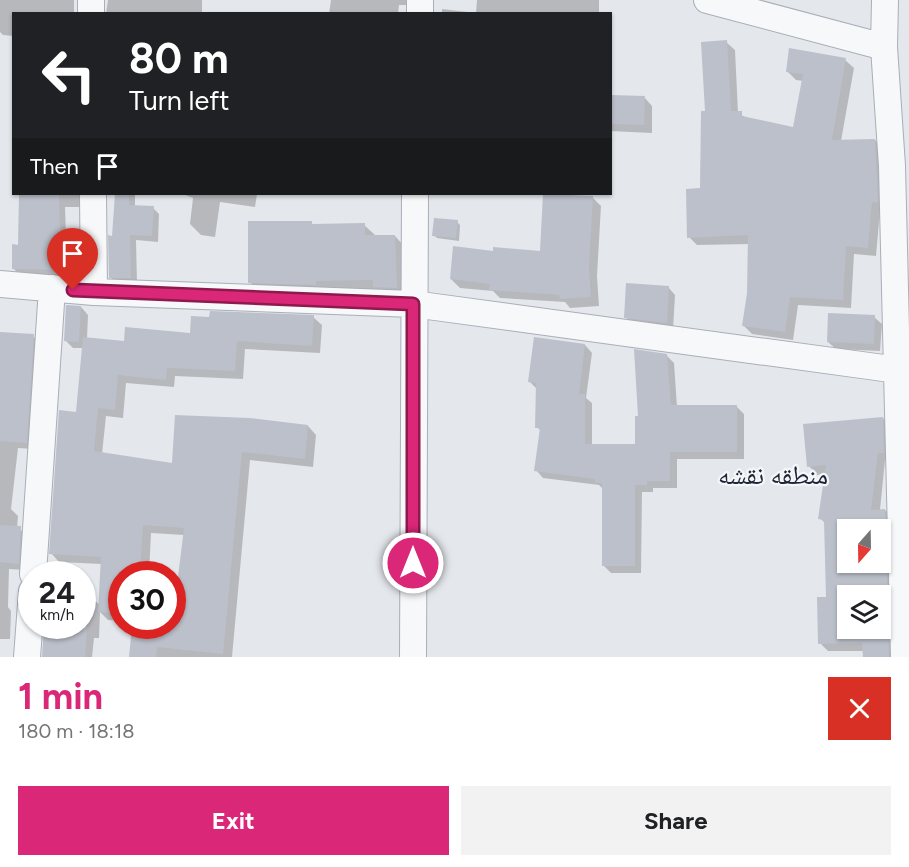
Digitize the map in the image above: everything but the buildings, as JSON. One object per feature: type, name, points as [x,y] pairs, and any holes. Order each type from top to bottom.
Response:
[{"type":"street","points":[[707,0],[884,47]]},
{"type":"street","points":[[885,0],[884,47],[901,165],[898,370],[904,483],[904,657]]},
{"type":"street","points":[[93,195],[94,292]]},
{"type":"street","points":[[413,657],[415,195]]},
{"type":"street","points":[[0,284],[94,292],[413,304],[898,370]]},
{"type":"street","points":[[34,561],[52,288]]},
{"type":"street","points":[[27,657],[28,639]]},
{"type":"district","name":"منطقه نقشه","points":[[773,475]]},
{"type":"route","points":[[73,290],[413,304],[413,563]]}]
